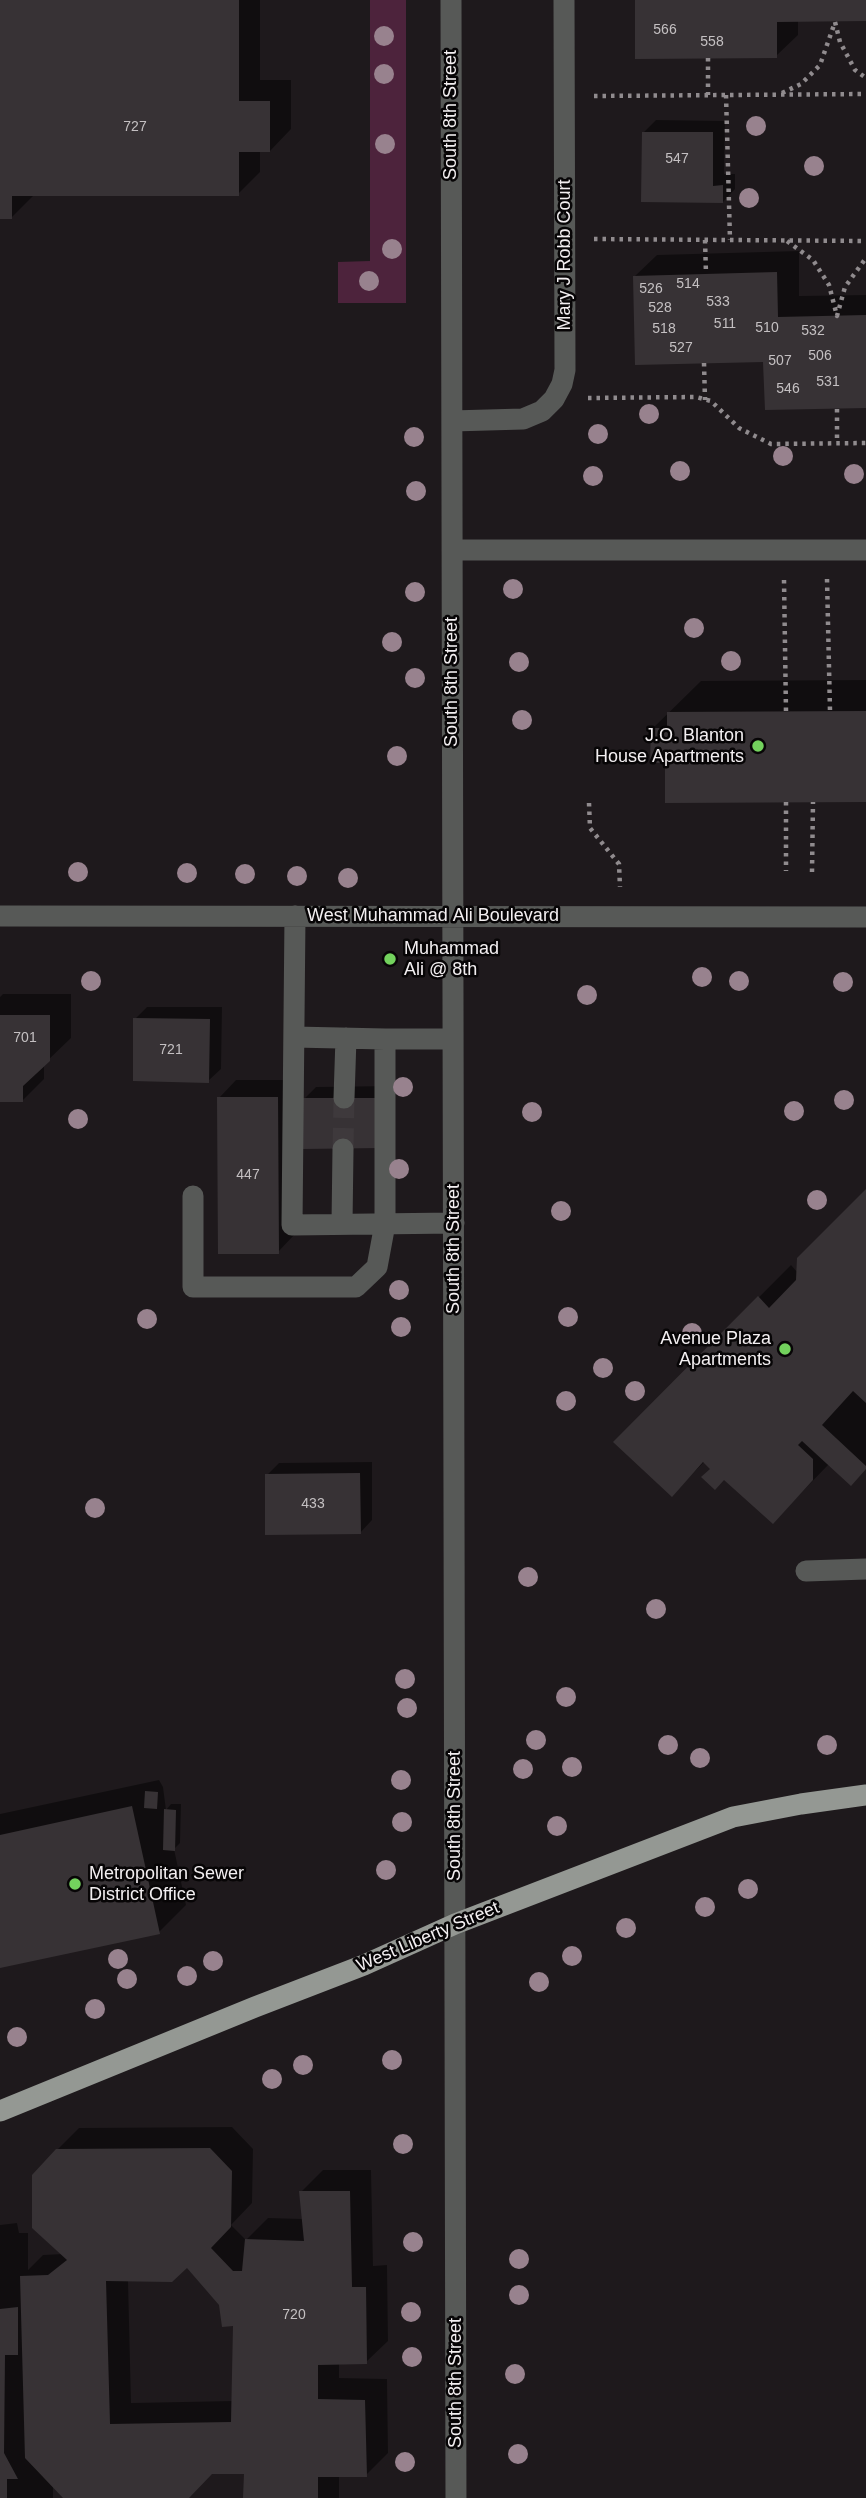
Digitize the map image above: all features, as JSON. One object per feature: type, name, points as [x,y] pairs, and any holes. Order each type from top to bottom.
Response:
[{"type":"main road","name":"West Liberty Street","points":[[0,2111],[363,1965],[455,1924],[733,1817],[866,1795]]},
{"type":"street","name":"South 8th Street","points":[[451,0],[456,2498]]},
{"type":"street","name":"Mary J Robb Court","points":[[554,399],[562,384],[565,370],[564,0]]},
{"type":"street","points":[[452,421],[523,419],[542,411],[554,399]]},
{"type":"street","points":[[452,550],[866,550]]},
{"type":"street","name":"West Muhammad Ali Boulevard","points":[[0,916],[866,917]]},
{"type":"street","points":[[295,916],[292,1225],[454,1223]]},
{"type":"street","points":[[294,1037],[453,1039]]},
{"type":"street","points":[[344,1098],[346,1038]]},
{"type":"street","points":[[193,1196],[193,1287],[356,1287],[377,1267],[385,1224],[385,1039]]},
{"type":"street","points":[[342,1224],[343,1149]]},
{"type":"street","points":[[806,1571],[866,1569]]},
{"type":"path","points":[[778,95],[801,84],[820,65],[835,22],[846,55],[855,69],[866,78]]},
{"type":"path","points":[[708,58],[708,95]]},
{"type":"path","points":[[564,96],[866,94]]},
{"type":"path","points":[[726,95],[730,240]]},
{"type":"path","points":[[565,239],[866,241]]},
{"type":"path","points":[[705,240],[706,274]]},
{"type":"path","points":[[786,240],[813,260],[829,285],[837,316],[845,287],[866,258]]},
{"type":"path","points":[[704,363],[705,400]]},
{"type":"path","points":[[554,399],[696,397],[711,401],[739,428],[771,444],[866,443]]},
{"type":"path","points":[[837,409],[837,443]]},
{"type":"path","points":[[784,550],[786,712]]},
{"type":"path","points":[[826,550],[830,711]]},
{"type":"path","points":[[786,802],[786,871]]},
{"type":"path","points":[[812,872],[813,802]]},
{"type":"path","points":[[589,803],[590,828],[619,864],[620,916]]},
{"type":"shaded area","points":[[370,0],[406,0],[406,303],[338,303],[338,262],[370,261]]},
{"type":"building","points":[[0,0],[239,0],[239,101],[270,101],[270,152],[239,152],[239,196],[12,196],[12,219],[0,219]]},
{"type":"building","points":[[635,0],[866,0],[866,21],[777,22],[777,58],[635,59]]},
{"type":"building","points":[[642,132],[713,132],[713,186],[723,185],[723,203],[641,202]]},
{"type":"building","points":[[777,272],[778,317],[866,315],[866,408],[765,410],[763,362],[635,365],[633,276]]},
{"type":"building","name":"J.O. Blanton House Apartments","points":[[866,711],[866,802],[665,803],[665,763],[650,763],[651,728],[667,728],[667,712]]},
{"type":"building","points":[[0,1015],[50,1015],[50,1061],[23,1086],[23,1102],[0,1102]]},
{"type":"building","points":[[133,1018],[210,1019],[209,1083],[133,1081]]},
{"type":"building","points":[[217,1097],[278,1097],[279,1254],[218,1254]]},
{"type":"building","points":[[302,1098],[379,1098],[379,1148],[302,1149]]},
{"type":"building","name":"Avenue Plaza Apartments","points":[[866,1189],[866,1403],[853,1391],[822,1425],[866,1466],[866,1469],[851,1486],[802,1441],[798,1445],[813,1459],[813,1480],[773,1524],[724,1480],[715,1490],[701,1477],[710,1469],[703,1462],[672,1497],[613,1442],[758,1296],[769,1308],[796,1280],[797,1258]]},
{"type":"building","points":[[360,1473],[361,1534],[265,1535],[265,1474]]},
{"type":"building","points":[[145,1791],[158,1792],[157,1809],[144,1808]]},
{"type":"building","name":"Metropolitan Sewer District Office","points":[[132,1806],[160,1934],[0,1968],[0,1835]]},
{"type":"building","points":[[164,1809],[176,1810],[175,1851],[163,1850]]},
{"type":"building","points":[[210,2148],[232,2171],[231,2227],[211,2248],[233,2271],[242,2271],[245,2239],[304,2241],[299,2191],[350,2191],[352,2287],[366,2287],[367,2364],[318,2365],[318,2399],[365,2400],[367,2477],[318,2477],[318,2498],[243,2498],[244,2474],[212,2474],[189,2498],[63,2498],[25,2458],[20,2276],[48,2275],[67,2260],[32,2228],[32,2175],[56,2149]],"holes":[[[187,2268],[219,2305],[222,2327],[233,2326],[231,2422],[110,2424],[106,2281],[172,2282]]]},
{"type":"building","points":[[18,2307],[18,2355],[5,2355],[4,2453],[18,2479],[7,2479],[7,2498],[0,2498],[0,2309]]},
{"type":"tunnel","points":[[343,1149],[344,1098]]},
{"type":"place","name":"J.O. Blanton House Apartments","points":[[758,746]]},
{"type":"place","name":"Muhammad Ali @ 8th","points":[[390,959]]},
{"type":"place","name":"Avenue Plaza Apartments","points":[[785,1349]]},
{"type":"place","name":"Metropolitan Sewer District Office","points":[[75,1884]]}]
